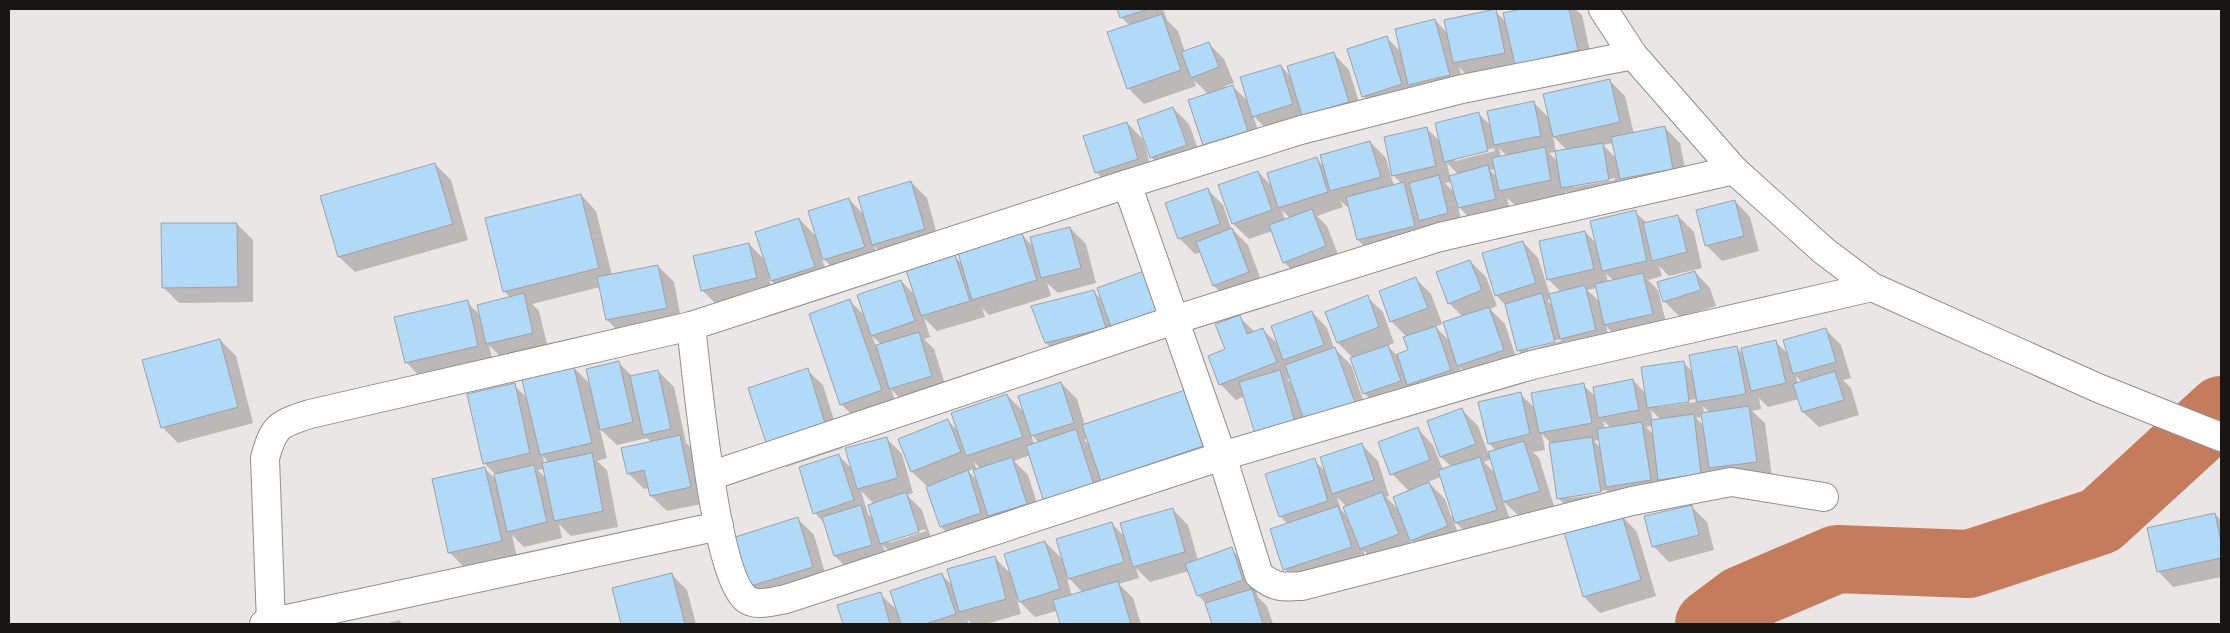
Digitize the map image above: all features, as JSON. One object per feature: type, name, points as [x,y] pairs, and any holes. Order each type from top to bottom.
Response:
[{"type":"street","points":[[1603,9],[1633,55],[1734,170],[1824,251],[1872,287],[2098,388],[2221,437]]},
{"type":"street","points":[[719,526],[269,624],[265,458],[271,437],[278,427],[310,414],[691,326],[1128,184],[1302,130],[1462,89],[1633,55]]},
{"type":"street","points":[[710,476],[1174,320],[1440,237],[1734,170]]},
{"type":"street","points":[[1128,184],[1222,456],[1259,575],[1271,585],[1282,587],[1302,586],[1632,501],[1731,482],[1824,497]]},
{"type":"street","points":[[691,326],[710,476],[719,526],[736,587],[747,600],[762,604],[786,599],[1222,456],[1532,366],[1872,287]]},
{"type":"building","points":[[1117,9],[1149,9],[1120,18]]},
{"type":"building","points":[[1496,9],[1505,53],[1453,63],[1444,20]]},
{"type":"building","points":[[1521,9],[1569,9],[1578,50],[1515,65],[1503,13]]},
{"type":"building","points":[[1162,14],[1181,70],[1127,89],[1107,32]]},
{"type":"building","points":[[1435,19],[1450,75],[1408,85],[1395,29]]},
{"type":"building","points":[[1387,36],[1402,84],[1362,97],[1347,49]]},
{"type":"building","points":[[1209,42],[1219,67],[1191,78],[1181,52]]},
{"type":"building","points":[[1334,52],[1349,102],[1302,116],[1287,66]]},
{"type":"building","points":[[1281,65],[1293,104],[1252,117],[1240,77]]},
{"type":"building","points":[[1610,79],[1620,122],[1553,137],[1543,94]]},
{"type":"building","points":[[1233,85],[1248,131],[1203,145],[1188,100]]},
{"type":"building","points":[[1534,101],[1541,136],[1494,145],[1487,111]]},
{"type":"building","points":[[1173,107],[1187,145],[1150,158],[1137,120]]},
{"type":"building","points":[[1479,112],[1488,151],[1444,162],[1435,123]]},
{"type":"building","points":[[1127,122],[1138,159],[1095,173],[1083,136]]},
{"type":"building","points":[[1665,126],[1673,169],[1620,179],[1611,137]]},
{"type":"building","points":[[1427,127],[1436,166],[1392,176],[1384,137]]},
{"type":"building","points":[[1370,141],[1381,177],[1330,191],[1320,155]]},
{"type":"building","points":[[1603,143],[1609,180],[1561,188],[1555,151]]},
{"type":"building","points":[[1545,147],[1551,180],[1499,191],[1492,158]]},
{"type":"building","points":[[1317,157],[1328,192],[1278,208],[1267,173]]},
{"type":"building","points":[[435,163],[453,224],[338,257],[320,196]]},
{"type":"building","points":[[1488,165],[1496,199],[1458,208],[1449,176]]},
{"type":"building","points":[[1258,171],[1272,210],[1232,224],[1218,185]]},
{"type":"building","points":[[1439,175],[1448,213],[1419,221],[1409,183]]},
{"type":"building","points":[[911,181],[925,229],[872,245],[858,197]]},
{"type":"building","points":[[1404,182],[1415,226],[1357,240],[1346,197]]},
{"type":"building","points":[[1208,188],[1220,224],[1178,239],[1165,203]]},
{"type":"building","points":[[581,194],[599,268],[503,292],[485,218]]},
{"type":"building","points":[[849,198],[865,247],[823,260],[808,211]]},
{"type":"building","points":[[1735,200],[1744,236],[1705,246],[1696,210]]},
{"type":"building","points":[[1312,209],[1326,246],[1283,263],[1269,225]]},
{"type":"building","points":[[1636,210],[1647,261],[1602,271],[1590,221]]},
{"type":"building","points":[[1678,215],[1687,252],[1652,261],[1643,223]]},
{"type":"building","points":[[799,218],[815,267],[771,281],[755,232]]},
{"type":"building","points":[[161,223],[237,223],[238,287],[162,288]]},
{"type":"building","points":[[1070,227],[1081,268],[1041,278],[1030,237]]},
{"type":"building","points":[[1232,228],[1249,272],[1213,286],[1196,242]]},
{"type":"building","points":[[1585,231],[1594,269],[1547,280],[1539,241]]},
{"type":"building","points":[[1022,233],[1037,280],[972,300],[958,253]]},
{"type":"building","points":[[1523,241],[1536,283],[1495,296],[1482,253]]},
{"type":"building","points":[[749,243],[757,278],[701,291],[693,256]]},
{"type":"building","points":[[955,255],[970,301],[921,316],[906,270]]},
{"type":"building","points":[[1470,260],[1482,290],[1448,304],[1436,272]]},
{"type":"building","points":[[658,265],[667,308],[606,320],[597,277]]},
{"type":"building","points":[[1147,270],[1162,313],[1112,330],[1097,288]]},
{"type":"building","points":[[1695,271],[1701,290],[1663,302],[1657,282]]},
{"type":"building","points":[[1643,273],[1653,314],[1604,325],[1595,284]]},
{"type":"building","points":[[1416,277],[1428,308],[1390,322],[1379,291]]},
{"type":"building","points":[[901,280],[915,321],[871,336],[857,295]]},
{"type":"building","points":[[1585,285],[1596,330],[1560,339],[1549,294]]},
{"type":"building","points":[[1094,290],[1106,328],[1045,343],[1031,306]]},
{"type":"building","points":[[524,293],[533,333],[486,344],[477,305]]},
{"type":"building","points":[[1542,293],[1555,342],[1517,351],[1505,304]]},
{"type":"building","points":[[1368,295],[1379,327],[1337,343],[1325,312]]},
{"type":"building","points":[[850,299],[882,390],[840,405],[809,314]]},
{"type":"building","points":[[468,300],[478,346],[405,363],[394,317]]},
{"type":"building","points":[[1489,307],[1504,350],[1457,366],[1443,322]]},
{"type":"building","points":[[1312,311],[1324,345],[1283,360],[1271,326]]},
{"type":"building","points":[[1240,315],[1247,334],[1263,328],[1277,362],[1219,385],[1208,356],[1225,349],[1215,324]]},
{"type":"building","points":[[1436,326],[1451,370],[1407,385],[1397,354],[1408,350],[1403,337]]},
{"type":"building","points":[[1826,328],[1836,362],[1793,374],[1783,340]]},
{"type":"building","points":[[919,332],[932,376],[889,389],[876,345]]},
{"type":"building","points":[[220,339],[238,407],[161,428],[142,360]]},
{"type":"building","points":[[1776,340],[1786,383],[1751,391],[1741,348]]},
{"type":"building","points":[[1388,345],[1401,381],[1363,394],[1350,358]]},
{"type":"building","points":[[1737,346],[1746,394],[1697,402],[1689,355]]},
{"type":"building","points":[[1335,347],[1356,405],[1305,423],[1285,365]]},
{"type":"building","points":[[619,361],[633,422],[600,430],[586,369]]},
{"type":"building","points":[[1684,361],[1689,402],[1647,408],[1641,367]]},
{"type":"building","points":[[574,367],[592,443],[540,455],[522,380]]},
{"type":"building","points":[[808,368],[828,433],[769,452],[748,388]]},
{"type":"building","points":[[658,370],[671,429],[643,435],[630,376]]},
{"type":"building","points":[[1280,370],[1295,422],[1255,434],[1239,382]]},
{"type":"building","points":[[1835,371],[1844,400],[1802,412],[1793,384]]},
{"type":"building","points":[[1633,379],[1639,410],[1598,418],[1593,387]]},
{"type":"building","points":[[1061,382],[1074,423],[1031,436],[1018,396]]},
{"type":"building","points":[[515,383],[530,453],[483,464],[467,394]]},
{"type":"building","points":[[1584,383],[1592,423],[1539,433],[1531,393]]},
{"type":"building","points":[[1185,390],[1203,446],[1101,481],[1082,425]]},
{"type":"building","points":[[1521,392],[1530,434],[1488,444],[1478,402]]},
{"type":"building","points":[[1007,394],[1023,437],[966,456],[951,413]]},
{"type":"building","points":[[1749,406],[1757,462],[1709,468],[1701,413]]},
{"type":"building","points":[[1462,408],[1476,444],[1440,457],[1427,421]]},
{"type":"building","points":[[1694,414],[1701,474],[1658,480],[1651,420]]},
{"type":"building","points":[[948,419],[961,452],[911,472],[898,439]]},
{"type":"building","points":[[1642,422],[1651,480],[1606,487],[1597,429]]},
{"type":"building","points":[[1418,427],[1430,460],[1390,475],[1378,442]]},
{"type":"building","points":[[1076,429],[1094,485],[1044,502],[1026,446]]},
{"type":"building","points":[[680,435],[691,487],[650,496],[644,470],[627,474],[621,448]]},
{"type":"building","points":[[887,437],[898,478],[857,489],[845,448]]},
{"type":"building","points":[[1592,437],[1601,492],[1557,499],[1549,443]]},
{"type":"building","points":[[1524,441],[1540,491],[1503,502],[1488,452]]},
{"type":"building","points":[[1362,443],[1374,480],[1332,494],[1320,457]]},
{"type":"building","points":[[592,453],[603,511],[554,521],[542,463]]},
{"type":"building","points":[[839,454],[854,500],[813,514],[799,467]]},
{"type":"building","points":[[1012,457],[1027,504],[988,516],[973,470]]},
{"type":"building","points":[[1480,457],[1497,510],[1455,523],[1438,470]]},
{"type":"building","points":[[1315,458],[1328,501],[1279,517],[1265,474]]},
{"type":"building","points":[[534,465],[547,522],[507,532],[494,474]]},
{"type":"building","points":[[485,467],[502,541],[448,553],[432,479]]},
{"type":"building","points":[[968,470],[981,513],[940,527],[926,487]]},
{"type":"building","points":[[1429,482],[1448,526],[1410,541],[1393,497]]},
{"type":"building","points":[[906,492],[919,532],[880,544],[868,505]]},
{"type":"building","points":[[1382,492],[1399,534],[1360,549],[1343,507]]},
{"type":"building","points":[[861,505],[872,545],[834,556],[822,517]]},
{"type":"building","points":[[1692,505],[1699,535],[1652,547],[1644,516]]},
{"type":"building","points":[[1338,506],[1352,547],[1283,570],[1270,529]]},
{"type":"building","points":[[1173,508],[1185,552],[1133,567],[1120,523]]},
{"type":"building","points":[[2215,513],[2221,542],[2221,558],[2157,572],[2147,528]]},
{"type":"building","points":[[1622,515],[1641,580],[1583,597],[1564,532]]},
{"type":"building","points":[[798,517],[813,567],[744,588],[729,539]]},
{"type":"building","points":[[1112,522],[1124,562],[1068,579],[1056,539]]},
{"type":"building","points":[[1045,541],[1060,589],[1019,602],[1004,554]]},
{"type":"building","points":[[1232,547],[1243,580],[1197,596],[1185,564]]},
{"type":"building","points":[[995,556],[1006,599],[959,612],[947,569]]},
{"type":"building","points":[[672,573],[685,624],[621,624],[612,588]]},
{"type":"building","points":[[942,573],[956,614],[925,624],[901,624],[890,591]]},
{"type":"building","points":[[1118,581],[1131,624],[1060,624],[1053,600]]},
{"type":"building","points":[[1252,589],[1263,624],[1212,624],[1205,603]]},
{"type":"building","points":[[881,592],[890,624],[843,624],[837,605]]},
{"type":"waterway","points":[[1709,624],[1741,600],[1837,559],[1969,564],[2100,521],[2221,410]]}]
